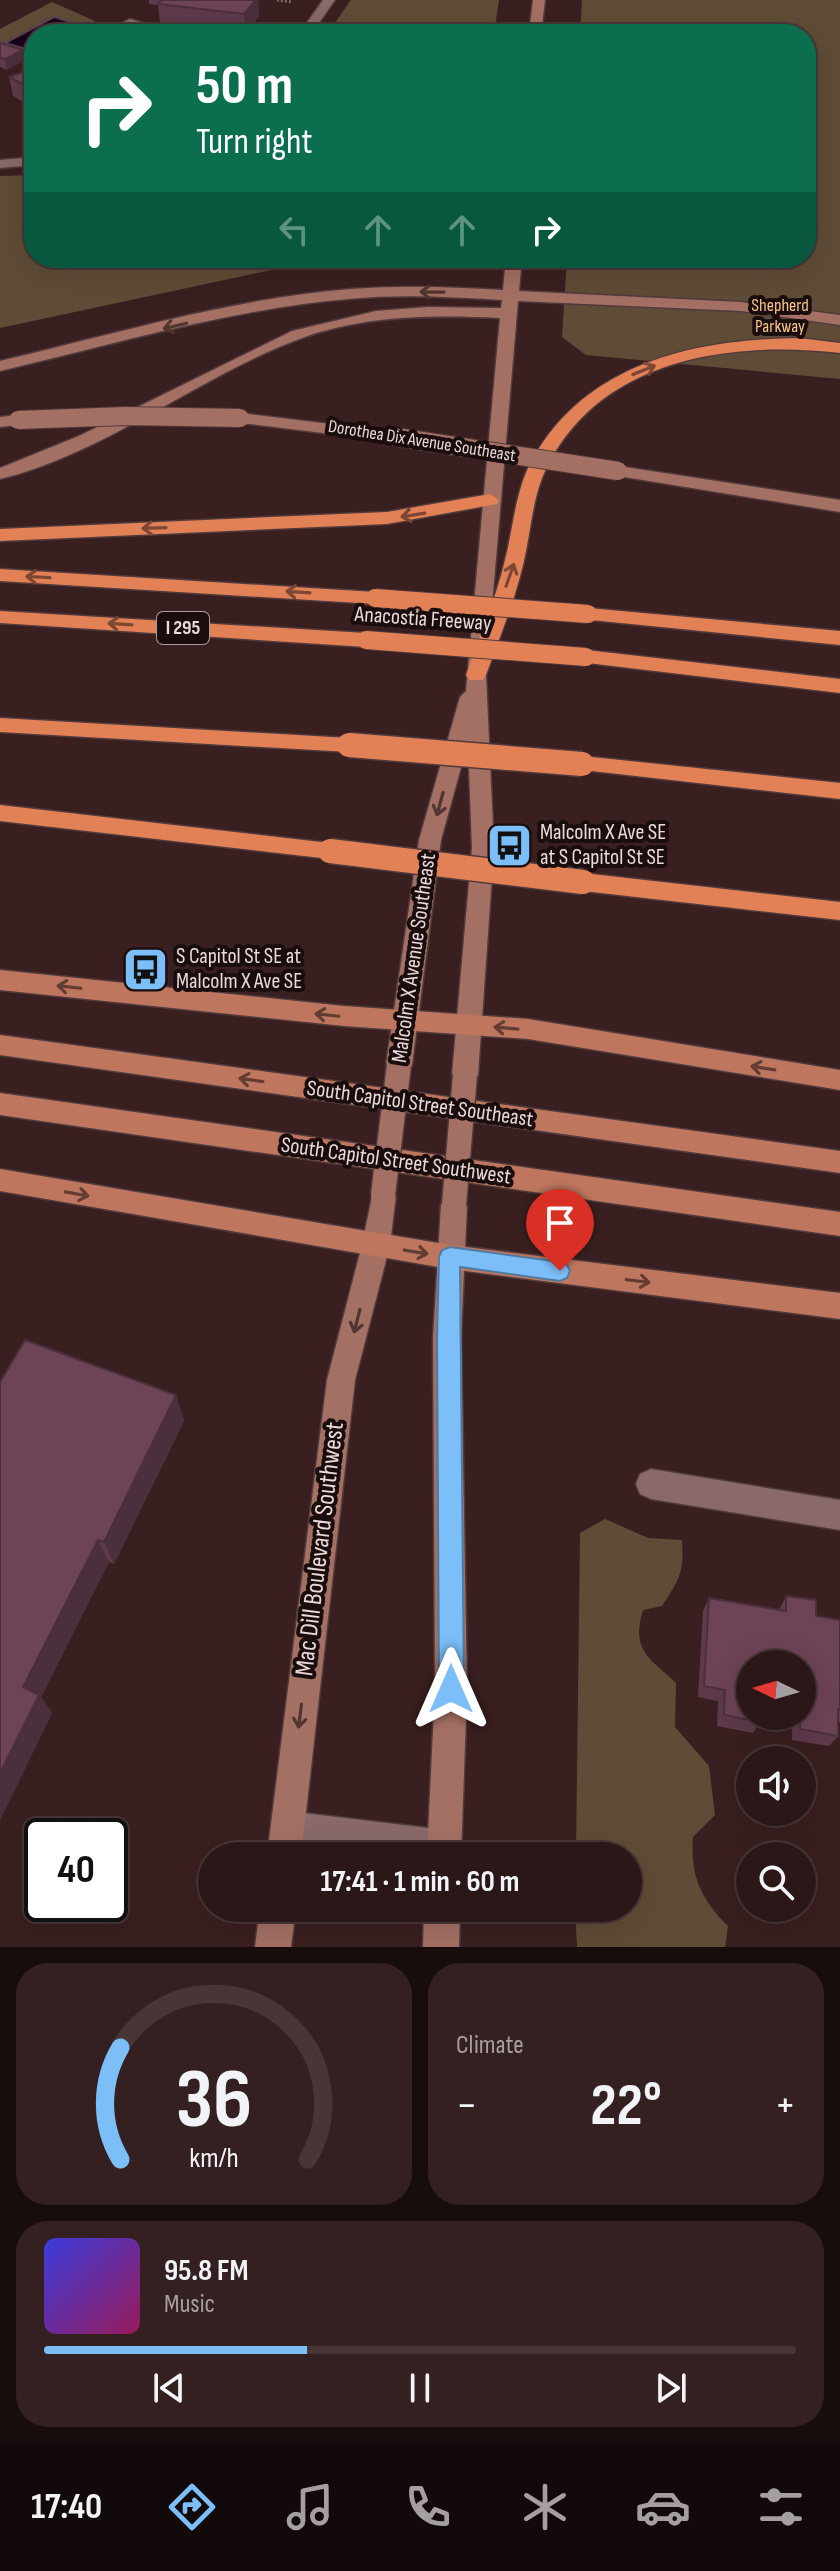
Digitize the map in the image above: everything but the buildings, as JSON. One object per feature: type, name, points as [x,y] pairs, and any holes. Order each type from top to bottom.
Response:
[{"type":"highway","points":[[476,675],[515,563],[538,466],[555,436],[577,412],[626,377],[689,354],[760,343],[840,348]]},
{"type":"highway","points":[[0,535],[387,518],[490,500]]},
{"type":"highway","points":[[0,575],[375,598],[840,638]]},
{"type":"highway","name":"Anacostia Freeway","points":[[0,617],[586,657],[840,686]]},
{"type":"highway","points":[[0,725],[349,745],[582,764],[840,791]]},
{"type":"highway","points":[[0,813],[840,911]]},
{"type":"main road","points":[[536,24],[539,0]]},
{"type":"main road","name":"Malcolm X Avenue Southeast","points":[[450,1257],[483,848],[476,675],[513,268]]},
{"type":"main road","points":[[0,366],[320,297],[406,292],[509,305]]},
{"type":"main road","points":[[0,474],[98,433],[275,344],[308,331],[366,316],[509,305],[752,308],[840,320]]},
{"type":"main road","name":"Dorothea Dix Avenue Southeast","points":[[9,421],[140,416],[240,418],[396,437],[840,506]]},
{"type":"main road","name":"Malcolm X Avenue Southeast","points":[[376,1245],[430,840],[476,675]]},
{"type":"main road","points":[[0,980],[405,1020],[528,1029],[840,1080]]},
{"type":"main road","name":"South Capitol Street Southeast","points":[[0,1045],[840,1162]]},
{"type":"main road","name":"South Capitol Street Southwest","points":[[0,1104],[840,1224]]},
{"type":"main road","points":[[0,1180],[450,1257],[840,1306]]},
{"type":"main road","name":"Mac Dill Boulevard Southwest","points":[[285,1841],[341,1380],[376,1245]]},
{"type":"main road","points":[[444,1842],[451,1689],[447,1338],[450,1257]]},
{"type":"main road","points":[[273,1947],[276,1922]]},
{"type":"main road","points":[[441,1947],[442,1922]]},
{"type":"street","points":[[312,24],[329,0]]},
{"type":"street","points":[[0,164],[24,162]]},
{"type":"street","points":[[651,1484],[840,1515]]},
{"type":"lane","points":[[130,22],[136,24]]},
{"type":"green space","points":[[351,0],[499,0],[495,24],[334,24]]},
{"type":"green space","name":"Shepherd Parkway","points":[[582,0],[840,0],[840,379],[586,355],[562,337],[566,268],[816,268],[816,24],[581,24]]},
{"type":"green space","points":[[52,2],[95,21],[89,24],[24,24],[24,60],[0,52],[0,29]]},
{"type":"green space","points":[[24,175],[24,268],[280,268],[0,328],[0,176]]},
{"type":"green space","points":[[605,1519],[648,1538],[682,1540],[677,1582],[662,1606],[643,1610],[639,1635],[644,1652],[676,1683],[675,1727],[709,1766],[715,1815],[693,1837],[693,1864],[704,1896],[728,1926],[725,1947],[577,1947],[576,1922],[642,1922],[642,1842],[576,1842],[580,1533]]},
{"type":"shaded area","points":[[54,17],[74,23],[72,24],[41,24]]},
{"type":"shaded area","points":[[24,33],[24,48],[5,43]]},
{"type":"place","name":"Malcolm X Ave SE at S Capitol St SE","points":[[509,845]]},
{"type":"place","name":"S Capitol St SE at Malcolm X Ave SE","points":[[145,969]]},
{"type":"route","points":[[451,1689],[447,1338],[450,1257],[560,1271]]}]
